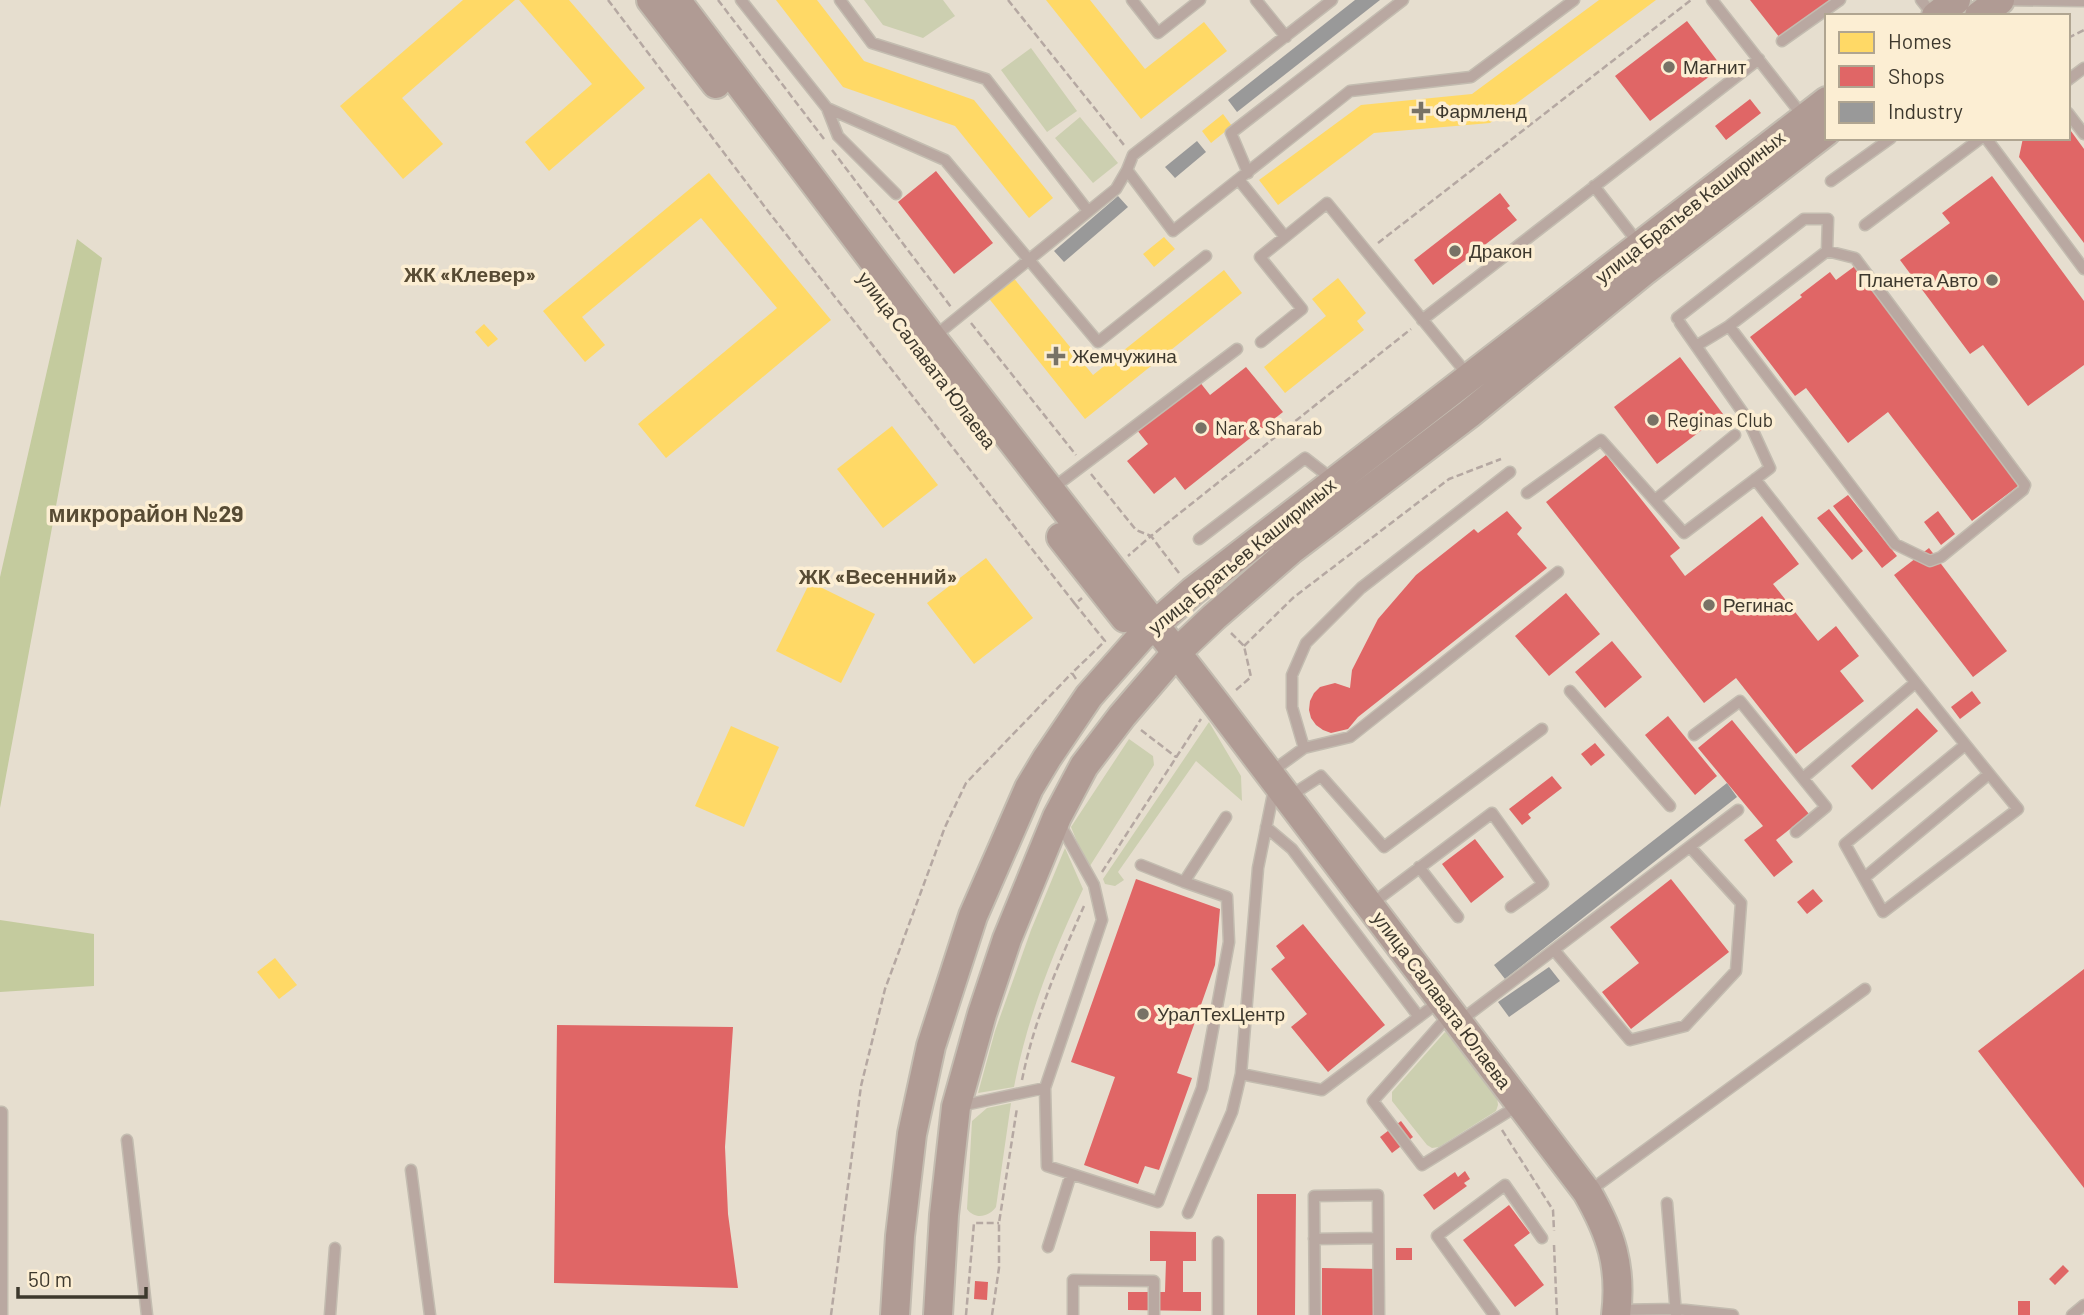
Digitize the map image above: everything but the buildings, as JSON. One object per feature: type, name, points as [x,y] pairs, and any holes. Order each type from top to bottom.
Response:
[{"type":"main road","name":"улица Салавата Юлаева","points":[[651,0],[1097,584],[1148,632]]},
{"type":"main road","points":[[1938,14],[1956,0]]},
{"type":"main road","points":[[1982,14],[2000,0]]},
{"type":"main road","name":"улица Салавата Юлаева","points":[[688,11],[1050,491],[1148,632],[1218,706],[1369,905],[1442,1014],[1521,1105],[1587,1192],[1604,1223],[1614,1252],[1618,1273],[1617,1313]]},
{"type":"main road","name":"улица Братьев Кашириных","points":[[895,1315],[900,1237],[912,1135],[930,1046],[973,916],[1029,788],[1090,696],[1148,632],[1193,591],[1335,481],[1371,471],[1469,414],[1643,272],[1816,125],[1825,105]]},
{"type":"main road","name":"улица Братьев Кашириных","points":[[938,1315],[944,1215],[956,1107],[982,1014],[1007,939],[1057,817],[1084,766],[1171,659],[1213,617],[1291,550],[1469,377],[1640,246],[1816,125]]},
{"type":"lane","points":[[741,0],[827,108],[838,136],[896,194]]},
{"type":"lane","points":[[840,0],[872,43],[986,79],[1088,211]]},
{"type":"lane","points":[[1132,0],[1158,33],[1200,0]]},
{"type":"lane","points":[[1256,0],[1286,37]]},
{"type":"lane","points":[[932,338],[1115,189],[1133,155],[1332,0]]},
{"type":"lane","points":[[1286,237],[1243,177],[1231,133],[1403,0]]},
{"type":"lane","points":[[1127,170],[1173,231],[1350,91],[1471,78],[1559,4],[1574,0]]},
{"type":"lane","points":[[1712,0],[1816,125]]},
{"type":"lane","points":[[1782,41],[1840,0]]},
{"type":"lane","points":[[1920,0],[1933,14]]},
{"type":"lane","points":[[2000,0],[2084,1]]},
{"type":"lane","points":[[1422,320],[1759,59]]},
{"type":"lane","points":[[827,108],[945,160],[1098,342],[1206,256]]},
{"type":"lane","points":[[2070,116],[2084,134]]},
{"type":"lane","points":[[1832,181],[1888,140]]},
{"type":"lane","points":[[1865,225],[1977,140],[2084,269]]},
{"type":"lane","points":[[1594,186],[1640,246]]},
{"type":"lane","points":[[1261,342],[1302,309],[1260,257],[1326,203],[1469,377]]},
{"type":"lane","points":[[1527,493],[1601,440],[1684,533],[1770,468],[1748,420],[1679,321],[1804,219],[1828,219],[1827,251]]},
{"type":"lane","points":[[1729,326],[1895,544],[1930,561],[1941,557],[2023,490],[2025,485],[1855,258],[1827,251]]},
{"type":"lane","points":[[1696,346],[1729,326],[1827,251]]},
{"type":"lane","points":[[1050,491],[1237,349]]},
{"type":"lane","points":[[1655,500],[1735,435]]},
{"type":"lane","points":[[1199,539],[1305,457],[1335,481]]},
{"type":"lane","points":[[1304,748],[1292,707],[1292,675],[1306,643],[1361,588],[1510,472]]},
{"type":"lane","points":[[1755,479],[2018,809],[1883,912],[1845,844],[1965,745]]},
{"type":"lane","points":[[1188,1213],[1232,1112],[1241,1074],[1258,868],[1277,785],[1304,748],[1350,737],[1558,572]]},
{"type":"lane","points":[[1802,778],[1915,683]]},
{"type":"lane","points":[[1570,691],[1670,806]]},
{"type":"lane","points":[[1694,735],[1740,701],[1826,807],[1796,832]]},
{"type":"lane","points":[[1277,785],[1321,776],[1384,847],[1542,729]]},
{"type":"lane","points":[[1864,878],[1989,774]]},
{"type":"lane","points":[[1241,1074],[1322,1090],[1442,1014],[1554,950],[1738,810]]},
{"type":"lane","points":[[1369,905],[1492,813],[1544,884],[1511,907]]},
{"type":"lane","points":[[1057,817],[1094,885],[1102,920],[1045,1088],[1047,1166],[1158,1202],[1202,1088],[1229,942],[1227,897],[1141,865]]},
{"type":"lane","points":[[1184,882],[1226,817]]},
{"type":"lane","points":[[1266,827],[1292,849],[1442,1014]]},
{"type":"lane","points":[[1554,950],[1630,1040],[1685,1026],[1736,971],[1741,902],[1690,847]]},
{"type":"lane","points":[[1419,867],[1458,917]]},
{"type":"lane","points":[[1587,1192],[1865,989]]},
{"type":"lane","points":[[1442,1014],[1373,1101],[1422,1165],[1521,1105]]},
{"type":"lane","points":[[956,1107],[1045,1088]]},
{"type":"lane","points":[[0,1112],[2,1315]]},
{"type":"lane","points":[[127,1140],[146,1315]]},
{"type":"lane","points":[[411,1170],[430,1315]]},
{"type":"lane","points":[[1048,1247],[1071,1174]]},
{"type":"lane","points":[[1494,1315],[1437,1237],[1505,1185],[1542,1238]]},
{"type":"lane","points":[[1315,1315],[1314,1196],[1378,1195],[1379,1315]]},
{"type":"lane","points":[[1667,1203],[1676,1312]]},
{"type":"lane","points":[[1314,1239],[1378,1238]]},
{"type":"lane","points":[[1218,1242],[1218,1315]]},
{"type":"lane","points":[[330,1315],[335,1248]]},
{"type":"lane","points":[[1073,1315],[1073,1280],[1154,1281],[1154,1315]]},
{"type":"lane","points":[[2072,1315],[2084,1305]]},
{"type":"lane","points":[[1617,1313],[1733,1315]]},
{"type":"path","points":[[608,0],[771,215],[1105,641]]},
{"type":"path","points":[[718,0],[959,318],[970,321],[1136,530],[1151,536]]},
{"type":"path","points":[[1008,0],[1133,155]]},
{"type":"path","points":[[1367,252],[1691,0]]},
{"type":"path","points":[[1244,646],[1294,597],[1448,479],[1501,459]]},
{"type":"path","points":[[1075,604],[1097,584]]},
{"type":"path","points":[[831,1315],[861,1086],[885,989],[945,827],[966,783],[1072,673]]},
{"type":"path","points":[[967,1315],[974,1223],[999,1223]]},
{"type":"green space","points":[[864,0],[943,0],[955,16],[923,38],[883,25]]},
{"type":"green space","points":[[1031,48],[1077,111],[1047,132],[1001,70]]},
{"type":"green space","points":[[1080,117],[1118,163],[1093,183],[1055,138]]},
{"type":"green space","points":[[77,239],[102,258],[0,808],[0,577]]},
{"type":"green space","points":[[1209,722],[1241,776],[1242,801],[1196,761],[1118,872],[1124,880],[1115,886],[1105,884],[1103,879]]},
{"type":"green space","points":[[1129,739],[1153,756],[1154,765],[1088,869],[1071,827]]},
{"type":"green space","points":[[1065,848],[1083,889],[1042,986],[1019,1061],[1014,1087],[978,1093],[995,1031],[1031,930]]},
{"type":"green space","points":[[0,920],[94,934],[94,986],[0,992]]},
{"type":"green space","points":[[1445,1032],[1497,1097],[1498,1105],[1496,1111],[1439,1147],[1432,1148],[1392,1101],[1392,1092]]},
{"type":"green space","points":[[1011,1103],[996,1207],[986,1215],[974,1215],[967,1209],[972,1121],[987,1108]]},
{"type":"place","name":"Магнит","points":[[1669,67]]},
{"type":"place","name":"Фармленд","points":[[1421,111]]},
{"type":"place","name":"Дракон","points":[[1455,251]]},
{"type":"place","name":"Планета Авто","points":[[1992,280]]},
{"type":"place","name":"Жемчужина","points":[[1056,356]]},
{"type":"place","name":"Reginas Club","points":[[1653,420]]},
{"type":"place","name":"Nar & Sharab","points":[[1201,428]]},
{"type":"place","name":"Регинас","points":[[1709,605]]},
{"type":"place","name":"УралТехЦентр","points":[[1143,1014]]},
{"type":"district","name":"ЖК «Клевер»","points":[[470,275]]},
{"type":"district","name":"микрорайон №29","points":[[146,514]]},
{"type":"district","name":"ЖК «Весенний»","points":[[878,577]]}]
